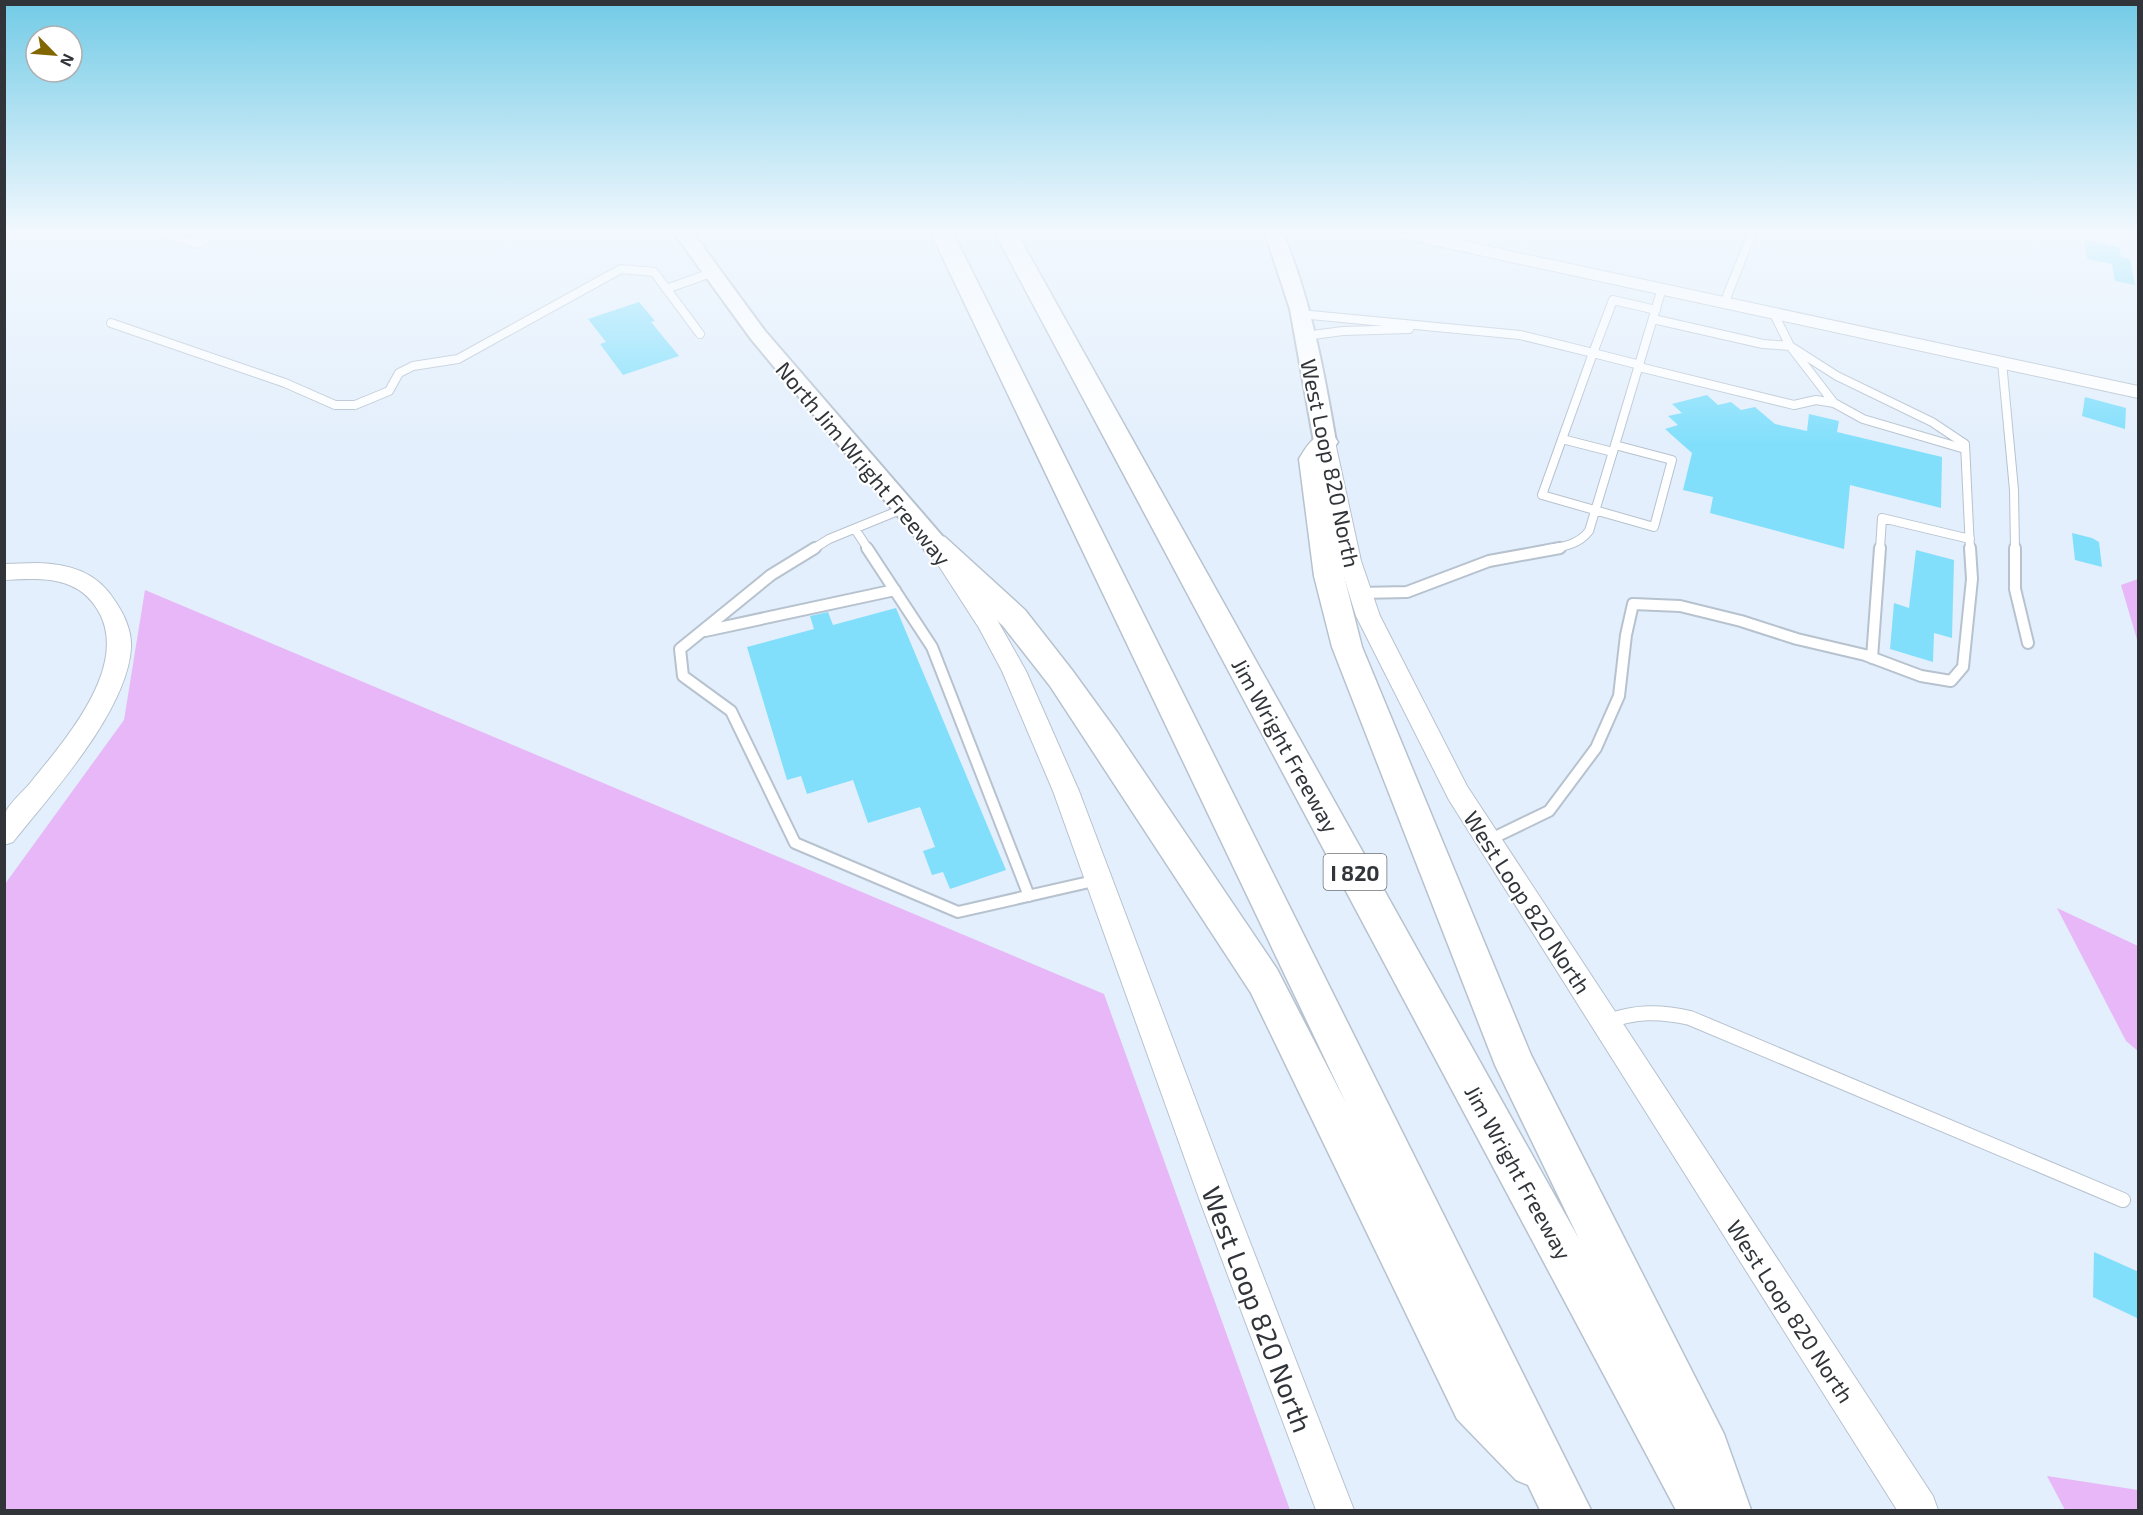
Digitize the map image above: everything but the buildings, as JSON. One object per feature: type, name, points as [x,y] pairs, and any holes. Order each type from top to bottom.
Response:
[{"type":"highway","points":[[977,304],[1560,1497]]},
{"type":"highway","name":"Jim Wright Freeway","points":[[1045,304],[1703,1510]]},
{"type":"highway","points":[[1325,442],[1311,459],[1329,576],[1347,647],[1515,1065],[1707,1451],[1726,1510]]},
{"type":"highway","points":[[936,544],[1014,618],[1061,678],[1264,981],[1474,1402],[1560,1497]]},
{"type":"main road","name":"North Jim Wright Freeway","points":[[734,304],[758,335],[936,544]]},
{"type":"main road","name":"West Loop 820 North","points":[[1298,304],[1325,442]]},
{"type":"street","points":[[1737,304],[2139,392]]},
{"type":"street","name":"West Loop 820 North","points":[[1325,442],[1350,561],[1368,616],[1453,783],[1919,1510]]},
{"type":"street","name":"North Jim Wright Freeway","points":[[936,544],[988,624],[1014,671],[1066,791],[1120,937]]},
{"type":"street","points":[[4,572],[52,571],[77,576],[90,583],[104,599],[115,620],[120,650],[110,683],[82,734],[4,834]]},
{"type":"street","name":"West Loop 820 North","points":[[1120,937],[1217,1201],[1335,1510]]},
{"type":"lane","points":[[111,323],[285,383],[335,405],[355,405],[389,391],[399,373],[413,366],[458,359],[558,304]]},
{"type":"lane","points":[[677,304],[700,333]]},
{"type":"lane","points":[[1562,439],[1672,460],[1654,527],[1542,495],[1562,439],[1593,353],[1612,304]]},
{"type":"lane","points":[[1489,840],[1549,811],[1596,748],[1619,696],[1632,604],[1680,606],[1741,621],[1797,639],[1872,658],[1921,676],[1951,681],[1963,667],[1972,579],[1965,444],[1932,422],[1837,376],[1790,345],[1764,344],[1624,304]]},
{"type":"lane","points":[[1360,593],[1407,592],[1490,561],[1575,543],[1583,539],[1589,531],[1658,304]]},
{"type":"lane","points":[[1773,312],[1777,324],[1790,345],[1834,403]]},
{"type":"lane","points":[[1300,314],[1520,335],[1794,405],[1816,400],[1834,403],[1863,419],[1965,449]]},
{"type":"lane","points":[[1305,336],[1343,331],[1421,327]]},
{"type":"lane","points":[[2002,362],[2014,490],[2015,589],[2028,643]]},
{"type":"lane","points":[[905,508],[829,539],[771,575],[680,649],[683,676],[731,711],[795,843],[958,912],[1099,879]]},
{"type":"lane","points":[[1872,658],[1882,518],[1970,539]]},
{"type":"lane","points":[[855,529],[932,647],[1029,896]]},
{"type":"lane","points":[[700,632],[895,590]]},
{"type":"lane","points":[[1605,1022],[1644,1011],[1664,1011],[1690,1018],[2123,1200]]},
{"type":"shaded area","points":[[2138,579],[2138,643],[2121,585]]},
{"type":"shaded area","points":[[145,590],[1104,994],[1290,1510],[5,1510],[5,884],[124,720]]},
{"type":"shaded area","points":[[2057,908],[2138,946],[2138,1051],[2126,1041]]},
{"type":"shaded area","points":[[2047,1476],[2138,1490],[2138,1510],[2065,1510]]}]
